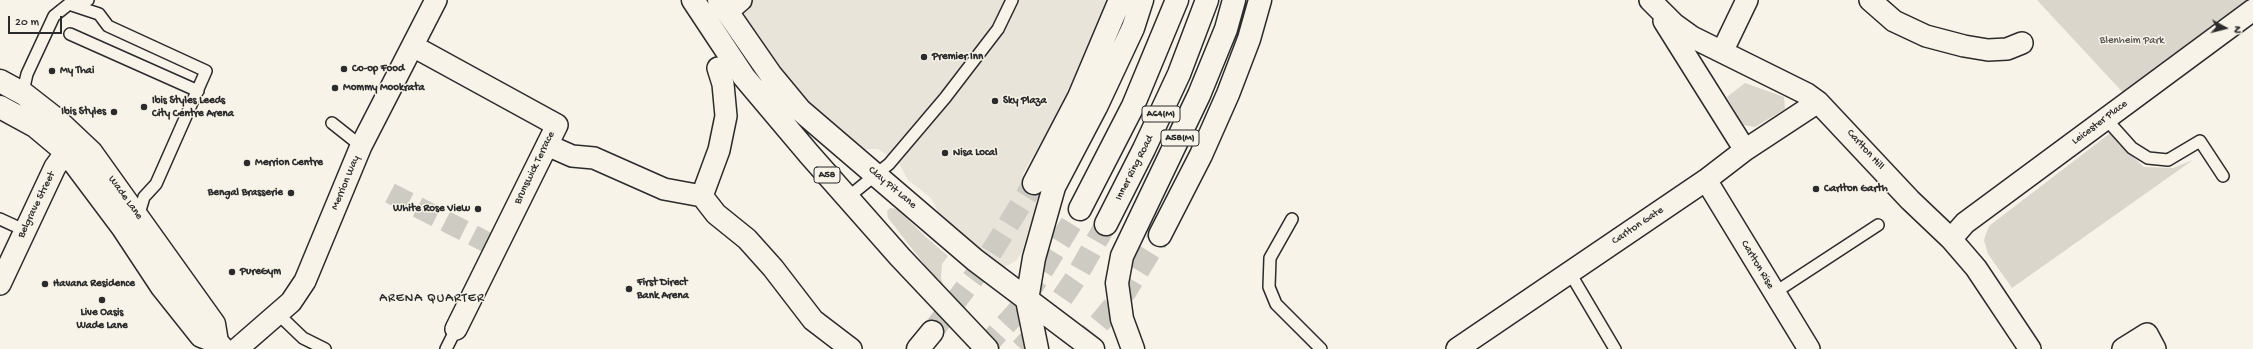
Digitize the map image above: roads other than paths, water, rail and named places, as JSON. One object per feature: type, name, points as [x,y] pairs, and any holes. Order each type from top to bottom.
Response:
[{"type":"main road","name":"A58","points":[[693,0],[744,78],[847,198],[987,349]]},
{"type":"main road","points":[[1034,182],[1079,97],[1120,0]]},
{"type":"main road","points":[[1037,349],[1027,300],[1031,274],[1041,231],[1054,187],[1096,107],[1133,28],[1142,0]]},
{"type":"main road","points":[[1041,231],[1104,116],[1155,0]]},
{"type":"main road","name":"A64(M)","points":[[1080,209],[1133,106],[1177,0]]},
{"type":"main road","name":"Inner Ring Road","points":[[1106,224],[1144,149],[1179,74],[1208,0]]},
{"type":"main road","name":"A58(M)","points":[[1133,349],[1122,319],[1117,283],[1125,249],[1199,95],[1226,29],[1234,0]]},
{"type":"main road","points":[[1160,235],[1201,155],[1228,94],[1248,39],[1260,0]]},
{"type":"main road","name":"Clay Pit Lane","points":[[729,4],[771,75],[800,110],[975,260],[1093,349]]},
{"type":"main road","name":"Wade Lane","points":[[0,81],[24,94],[56,119],[92,152],[122,194],[141,206],[166,258],[214,324],[225,347]]},
{"type":"main road","name":"Wade Lane","points":[[0,107],[34,126],[66,152],[123,228],[162,287],[201,336],[225,347]]},
{"type":"main road","points":[[1000,278],[1021,280],[1031,274]]},
{"type":"main road","points":[[918,349],[932,332]]},
{"type":"street","name":"Merrion Way","points":[[225,347],[278,314],[292,302],[305,281],[361,146],[436,0]]},
{"type":"street","points":[[1722,52],[1747,0]]},
{"type":"street","points":[[1870,0],[1894,21],[1932,38],[1988,50],[2007,49],[2022,43]]},
{"type":"street","name":"Carlton Hill","points":[[1652,3],[1692,36],[1807,94],[1818,102],[1910,200],[1951,239],[1976,268],[2030,349]]},
{"type":"street","name":"Carlton Hill","points":[[1652,3],[1745,150]]},
{"type":"street","name":"Leicester Place","points":[[1951,239],[1965,223],[2253,10]]},
{"type":"street","name":"Brunswick Terrace","points":[[422,51],[557,125],[456,329]]},
{"type":"street","points":[[702,196],[719,150],[726,116],[723,84],[718,68]]},
{"type":"street","name":"Carlton Gate","points":[[1457,349],[1706,180],[1745,150],[1818,102]]},
{"type":"street","points":[[547,145],[572,156],[594,158],[664,189],[702,196],[716,214],[752,245],[813,320],[851,349]]},
{"type":"street","points":[[66,152],[78,150],[92,152]]},
{"type":"street","name":"Belgrave Street","points":[[0,284],[24,230],[55,167],[66,152]]},
{"type":"street","name":"Carlton Rise","points":[[1706,180],[1809,349]]},
{"type":"street","points":[[2123,349],[2147,334],[2155,349]]},
{"type":"lane","points":[[34,102],[24,87],[27,74],[54,16],[69,4],[88,0]]},
{"type":"lane","points":[[847,198],[889,164],[998,29],[1012,0]]},
{"type":"lane","points":[[69,4],[99,14],[108,26],[206,71],[156,184],[141,206],[136,235],[145,261]]},
{"type":"lane","points":[[70,34],[198,91]]},
{"type":"lane","points":[[2106,119],[2132,148],[2148,158],[2168,160],[2200,141],[2223,176]]},
{"type":"lane","points":[[332,123],[361,146]]},
{"type":"lane","points":[[0,219],[24,230]]},
{"type":"lane","points":[[1292,219],[1270,258],[1269,287],[1276,304],[1321,349]]},
{"type":"lane","points":[[1774,293],[1878,225]]},
{"type":"lane","points":[[1570,273],[1615,349]]},
{"type":"lane","points":[[278,314],[303,338],[325,349]]},
{"type":"lane","name":"Brunswick Terrace","points":[[446,349],[456,329]]},
{"type":"tunnel","points":[[932,332],[984,264],[1034,183]]},
{"type":"tunnel","points":[[390,193],[496,247]]},
{"type":"tunnel","points":[[983,349],[1017,312],[1080,209]]},
{"type":"tunnel","points":[[1021,349],[1045,323],[1075,279],[1106,224]]},
{"type":"tunnel","points":[[1078,349],[1126,291],[1160,235]]},
{"type":"place","name":"Premier Inn","points":[[924,57]]},
{"type":"place","name":"Co-op Food","points":[[344,69]]},
{"type":"place","name":"My Thai","points":[[52,71]]},
{"type":"place","name":"Mommy Mookrata","points":[[335,88]]},
{"type":"place","name":"Sky Plaza","points":[[995,101]]},
{"type":"place","name":"Ibis Styles Leeds City Centre Arena","points":[[144,107]]},
{"type":"place","name":"Ibis Styles","points":[[114,112]]},
{"type":"place","name":"Nisa Local","points":[[945,153]]},
{"type":"place","name":"Merrion Centre","points":[[247,163]]},
{"type":"place","name":"Carlton Garth","points":[[1816,189]]},
{"type":"place","name":"Bengal Brasserie","points":[[291,193]]},
{"type":"place","name":"White Rose View","points":[[478,209]]},
{"type":"place","name":"PureGym","points":[[232,272]]},
{"type":"place","name":"Havana Residence","points":[[45,284]]},
{"type":"place","name":"First Direct Bank Arena","points":[[629,289]]},
{"type":"place","name":"Live Oasis Wade Lane","points":[[102,300]]},
{"type":"district","name":"ARENA QUARTER","points":[[432,299]]},
{"type":"park label","name":"Blenheim Park","points":[[2132,41]]}]
